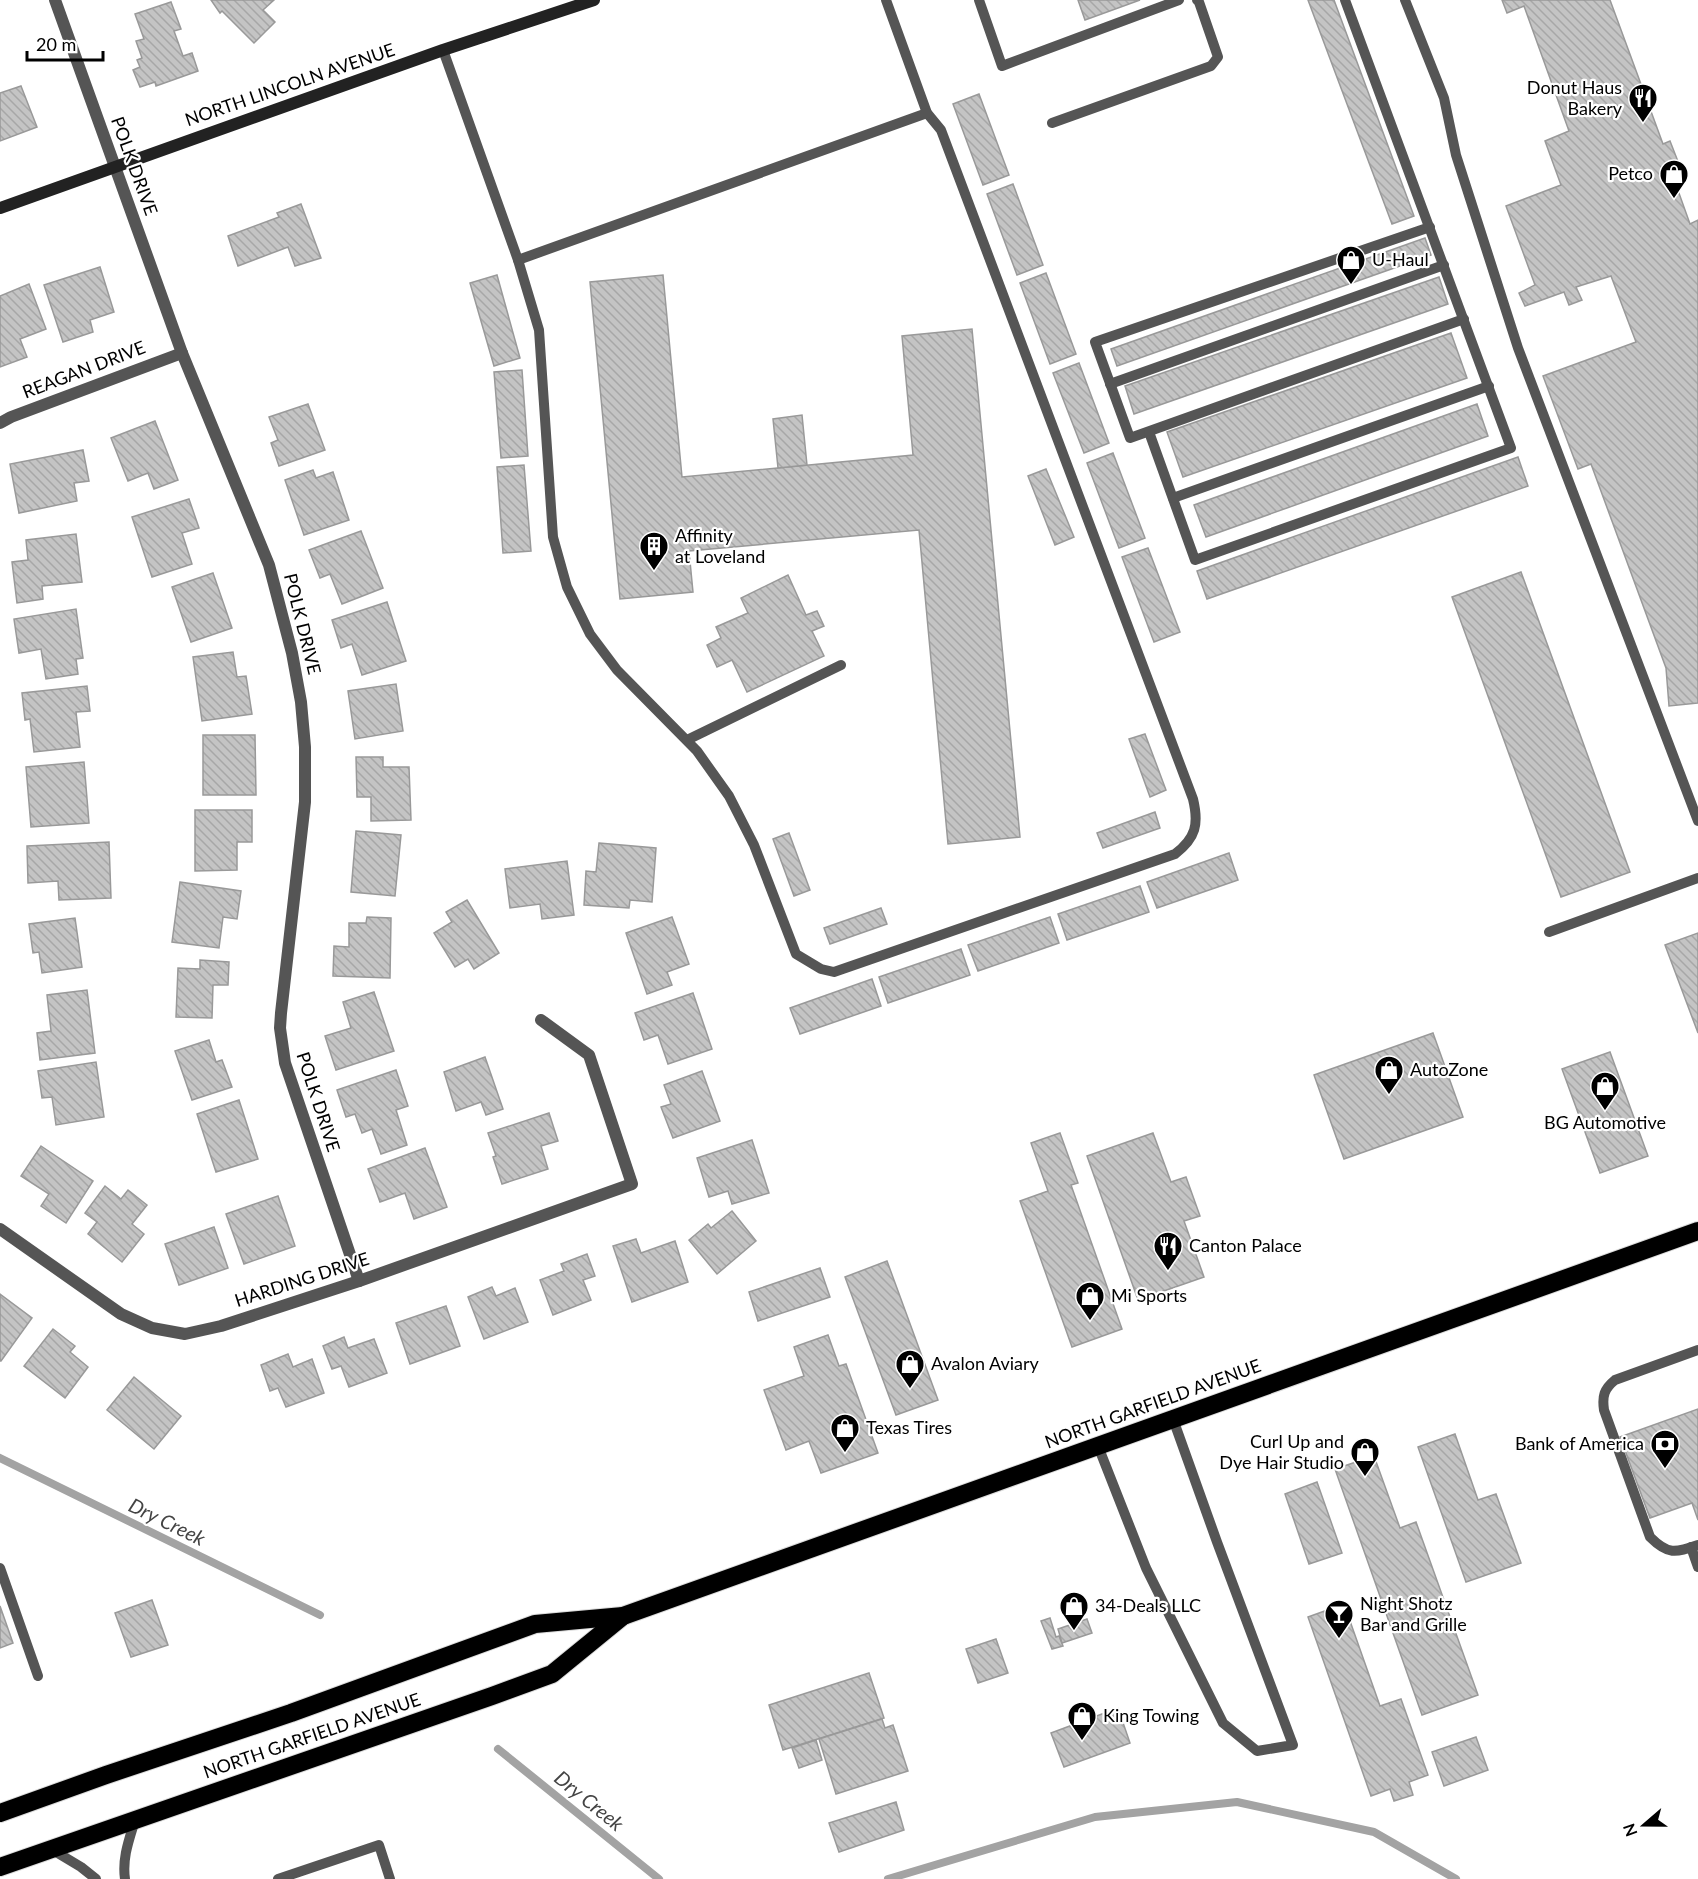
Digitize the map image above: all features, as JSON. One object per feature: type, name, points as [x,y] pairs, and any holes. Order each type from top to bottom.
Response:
[{"type":"highway","name":"NORTH GARFIELD AVENUE","points":[[0,1813],[291,1713],[535,1624],[622,1616],[1698,1231]]},
{"type":"highway","name":"NORTH GARFIELD AVENUE","points":[[0,1867],[552,1674],[622,1616]]},
{"type":"street","name":"POLK DRIVE","points":[[55,0],[182,353],[269,565],[282,610],[299,692],[305,747],[305,801],[280,1028],[285,1064],[359,1281]]},
{"type":"street","name":"NORTH LINCOLN AVENUE","points":[[0,208],[443,50],[594,0]]},
{"type":"street","name":"REAGAN DRIVE","points":[[0,423],[182,353]]},
{"type":"street","name":"HARDING DRIVE","points":[[0,1229],[121,1314],[152,1328],[185,1334],[221,1326],[359,1281],[632,1184],[589,1055],[541,1020]]},
{"type":"lane","points":[[443,50],[518,260],[539,330],[553,537],[567,587],[590,634],[617,670],[697,751],[729,796],[754,845],[796,954],[821,969],[834,972],[1175,854],[1186,845],[1193,832],[1197,816],[1193,799],[941,130],[927,113],[886,0]]},
{"type":"lane","points":[[979,0],[1002,66],[1179,0]]},
{"type":"lane","points":[[1052,123],[1211,66],[1218,57],[1197,0]]},
{"type":"lane","points":[[1149,432],[1196,560],[1511,448],[1345,0]]},
{"type":"lane","points":[[1405,0],[1444,98],[1456,155],[1518,348],[1698,821]]},
{"type":"lane","points":[[518,260],[927,113]]},
{"type":"lane","points":[[1430,227],[1095,342],[1110,384],[1130,438],[1464,319]]},
{"type":"lane","points":[[1110,384],[1444,266]]},
{"type":"lane","points":[[1173,498],[1489,386]]},
{"type":"lane","points":[[687,740],[841,665]]},
{"type":"lane","points":[[1549,932],[1698,878]]},
{"type":"lane","points":[[1698,1350],[1615,1380],[1606,1387],[1602,1398],[1604,1410],[1650,1537],[1666,1550],[1677,1552],[1695,1546],[1698,1567]]},
{"type":"lane","points":[[1098,1446],[1146,1568],[1223,1723],[1257,1751],[1293,1745],[1173,1419]]},
{"type":"lane","points":[[0,1568],[38,1676]]},
{"type":"lane","points":[[125,1879],[123,1865],[135,1820]]},
{"type":"lane","points":[[279,1879],[379,1845],[390,1879]]},
{"type":"lane","points":[[51,1849],[96,1879]]},
{"type":"building","points":[[211,0],[274,0],[263,10],[275,22],[254,43],[222,11],[220,13]]},
{"type":"building","points":[[1078,0],[1140,0],[1085,20]]},
{"type":"building","points":[[1308,0],[1334,0],[1414,216],[1392,224]]},
{"type":"building","points":[[1502,0],[1610,0],[1663,144],[1670,141],[1679,164],[1670,168],[1690,224],[1698,220],[1698,703],[1669,706],[1666,668],[1591,464],[1578,469],[1543,376],[1636,342],[1611,276],[1576,287],[1582,300],[1569,305],[1564,292],[1525,306],[1519,293],[1535,285],[1506,206],[1561,185],[1545,141],[1569,131],[1524,6],[1507,13]]},
{"type":"building","points":[[171,2],[181,29],[174,31],[183,56],[192,53],[198,71],[156,86],[155,82],[140,87],[133,70],[140,67],[137,60],[142,58],[136,41],[144,39],[135,14]]},
{"type":"building","points":[[21,86],[37,127],[0,141],[0,93]]},
{"type":"building","points":[[979,94],[1009,175],[983,185],[953,104]]},
{"type":"building","points":[[1013,184],[1043,265],[1017,275],[987,194]]},
{"type":"building","points":[[301,204],[321,258],[295,266],[288,247],[238,266],[228,236],[279,217],[277,213]]},
{"type":"building","points":[[1425,238],[1431,255],[1117,366],[1111,349]]},
{"type":"building","points":[[100,267],[114,312],[90,320],[93,332],[63,342],[44,285]]},
{"type":"building","points":[[1046,273],[1076,354],[1050,364],[1020,283]]},
{"type":"building","points":[[497,275],[520,358],[494,366],[470,283]]},
{"type":"building","name":"Affinity at Loveland","points":[[663,275],[682,477],[913,455],[902,336],[972,329],[1020,837],[948,844],[919,530],[689,551],[693,592],[620,599],[590,282]]},
{"type":"building","points":[[1439,277],[1448,304],[1134,414],[1125,386]]},
{"type":"building","points":[[29,284],[46,329],[20,339],[27,357],[0,367],[0,296]]},
{"type":"building","points":[[1451,333],[1467,378],[1183,477],[1167,432]]},
{"type":"building","points":[[1079,363],[1109,443],[1084,453],[1053,373]]},
{"type":"building","points":[[522,370],[528,456],[501,458],[494,372]]},
{"type":"building","points":[[308,404],[325,450],[279,466],[271,443],[278,440],[269,417]]},
{"type":"building","points":[[1477,404],[1488,436],[1206,537],[1194,505]]},
{"type":"building","points":[[802,415],[807,465],[778,468],[773,419]]},
{"type":"building","points":[[155,421],[178,480],[154,489],[148,473],[128,481],[111,438]]},
{"type":"building","points":[[83,450],[89,481],[74,483],[77,501],[19,513],[10,464]]},
{"type":"building","points":[[1113,453],[1145,538],[1119,548],[1087,463]]},
{"type":"building","points":[[1518,457],[1528,486],[1207,599],[1197,571]]},
{"type":"building","points":[[524,465],[531,551],[503,553],[497,467]]},
{"type":"building","points":[[1046,469],[1074,537],[1055,545],[1028,476]]},
{"type":"building","points":[[313,470],[316,478],[333,472],[349,520],[304,535],[285,480]]},
{"type":"building","points":[[189,499],[199,528],[182,533],[192,564],[152,577],[132,517]]},
{"type":"building","points":[[361,531],[383,588],[342,604],[330,574],[320,578],[309,550]]},
{"type":"building","points":[[76,534],[82,582],[42,586],[43,599],[17,603],[12,562],[28,560],[26,540]]},
{"type":"building","points":[[1148,548],[1180,632],[1154,642],[1122,557]]},
{"type":"building","points":[[1521,572],[1630,872],[1561,897],[1452,597]]},
{"type":"building","points":[[213,573],[232,628],[191,642],[172,587]]},
{"type":"building","points":[[788,575],[806,615],[817,611],[824,626],[812,631],[824,656],[747,692],[732,660],[717,667],[707,645],[721,638],[716,627],[748,613],[741,598]]},
{"type":"building","points":[[387,602],[406,661],[362,675],[352,644],[341,648],[332,620]]},
{"type":"building","points":[[76,609],[83,658],[76,659],[78,674],[46,679],[41,649],[19,653],[14,619]]},
{"type":"building","points":[[233,652],[237,677],[246,676],[252,714],[202,721],[193,657]]},
{"type":"building","points":[[396,684],[403,731],[355,739],[348,691]]},
{"type":"building","points":[[87,686],[90,711],[76,712],[80,747],[34,752],[30,719],[25,720],[22,693]]},
{"type":"building","points":[[1145,734],[1166,790],[1150,797],[1129,739]]},
{"type":"building","points":[[203,735],[255,735],[256,795],[203,795]]},
{"type":"building","points":[[356,757],[383,757],[383,767],[409,767],[411,820],[371,821],[371,797],[357,797]]},
{"type":"building","points":[[84,762],[89,823],[31,827],[26,767]]},
{"type":"building","points":[[195,810],[252,810],[252,842],[237,842],[237,870],[195,871]]},
{"type":"building","points":[[1155,812],[1160,828],[1103,848],[1097,833]]},
{"type":"building","points":[[356,831],[401,835],[395,896],[351,892]]},
{"type":"building","points":[[789,833],[810,890],[794,896],[773,839]]},
{"type":"building","points":[[109,842],[111,898],[59,900],[58,881],[28,883],[27,846]]},
{"type":"building","points":[[599,843],[656,848],[652,902],[630,900],[629,908],[584,905],[586,871],[596,872]]},
{"type":"building","points":[[1229,853],[1238,880],[1157,908],[1147,882]]},
{"type":"building","points":[[567,861],[574,915],[542,919],[540,904],[510,908],[505,869]]},
{"type":"building","points":[[180,882],[241,891],[237,919],[223,917],[219,948],[172,942]]},
{"type":"building","points":[[1140,886],[1149,912],[1067,940],[1058,914]]},
{"type":"building","points":[[467,900],[499,953],[474,969],[468,959],[455,967],[434,933],[452,922],[446,912]]},
{"type":"building","points":[[881,908],[887,924],[830,944],[824,928]]},
{"type":"building","points":[[367,917],[391,918],[390,978],[333,976],[334,946],[349,947],[349,923],[366,923]]},
{"type":"building","points":[[672,917],[689,964],[667,972],[672,985],[647,994],[626,933]]},
{"type":"building","points":[[1050,917],[1059,943],[978,971],[968,945]]},
{"type":"building","points":[[75,918],[82,967],[42,973],[39,952],[33,953],[29,924]]},
{"type":"building","points":[[1698,933],[1698,1033],[1665,945]]},
{"type":"building","points":[[961,949],[970,975],[888,1003],[879,977]]},
{"type":"building","points":[[200,960],[229,962],[228,985],[213,985],[212,1018],[176,1017],[178,968],[200,969]]},
{"type":"building","points":[[872,979],[881,1006],[800,1034],[790,1008]]},
{"type":"building","points":[[87,990],[95,1053],[40,1060],[37,1033],[51,1031],[47,995]]},
{"type":"building","points":[[374,992],[394,1051],[336,1070],[325,1036],[351,1028],[343,1002]]},
{"type":"building","points":[[693,993],[712,1049],[668,1064],[658,1035],[644,1040],[635,1013]]},
{"type":"building","name":"AutoZone","points":[[1433,1033],[1463,1117],[1344,1159],[1314,1075]]},
{"type":"building","points":[[209,1040],[216,1062],[222,1060],[232,1087],[192,1100],[175,1051]]},
{"type":"building","name":"BG Automotive","points":[[1610,1052],[1648,1156],[1600,1173],[1562,1069]]},
{"type":"building","points":[[485,1057],[503,1109],[486,1115],[481,1102],[456,1111],[444,1072]]},
{"type":"building","points":[[96,1062],[104,1117],[56,1125],[52,1097],[42,1098],[38,1071]]},
{"type":"building","points":[[396,1070],[408,1106],[396,1110],[407,1145],[381,1154],[372,1129],[362,1133],[355,1114],[346,1117],[337,1090]]},
{"type":"building","points":[[702,1071],[720,1121],[673,1138],[661,1107],[671,1104],[664,1085]]},
{"type":"building","points":[[239,1100],[258,1159],[216,1172],[197,1114]]},
{"type":"building","points":[[549,1113],[558,1141],[541,1146],[548,1169],[502,1184],[488,1133]]},
{"type":"building","points":[[1060,1133],[1078,1183],[1071,1185],[1122,1329],[1072,1347],[1020,1201],[1048,1191],[1031,1143]]},
{"type":"building","points":[[1153,1133],[1171,1182],[1186,1177],[1200,1216],[1184,1221],[1204,1277],[1138,1300],[1087,1156]]},
{"type":"building","points":[[752,1140],[769,1193],[732,1204],[728,1191],[709,1197],[697,1158]]},
{"type":"building","points":[[41,1146],[93,1181],[66,1223],[41,1206],[49,1194],[21,1176]]},
{"type":"building","points":[[425,1148],[447,1207],[414,1219],[405,1193],[380,1202],[368,1169]]},
{"type":"building","points":[[105,1186],[121,1199],[128,1190],[147,1205],[132,1224],[144,1234],[122,1262],[88,1234],[97,1222],[85,1213]]},
{"type":"building","points":[[278,1196],[295,1246],[244,1264],[226,1214]]},
{"type":"building","points":[[732,1211],[756,1241],[717,1274],[689,1240],[708,1224],[711,1228]]},
{"type":"building","points":[[214,1227],[228,1268],[179,1285],[165,1244]]},
{"type":"building","points":[[636,1239],[641,1253],[675,1241],[688,1282],[632,1302],[613,1246]]},
{"type":"building","points":[[587,1254],[595,1276],[583,1280],[591,1300],[553,1315],[540,1280],[564,1271],[561,1264]]},
{"type":"building","points":[[887,1261],[938,1400],[896,1415],[845,1277]]},
{"type":"building","points":[[820,1268],[830,1297],[758,1321],[749,1292]]},
{"type":"building","points":[[492,1287],[496,1296],[515,1288],[528,1322],[484,1339],[468,1297]]},
{"type":"building","points":[[0,1294],[32,1318],[1,1361],[0,1361]]},
{"type":"building","points":[[446,1306],[460,1346],[410,1364],[396,1323]]},
{"type":"building","points":[[53,1329],[75,1346],[70,1352],[88,1367],[65,1398],[24,1366]]},
{"type":"building","points":[[828,1335],[839,1366],[846,1364],[878,1453],[821,1473],[809,1441],[786,1450],[764,1390],[804,1376],[794,1347]]},
{"type":"building","points":[[344,1337],[348,1348],[374,1339],[387,1373],[349,1387],[341,1366],[332,1369],[323,1346]]},
{"type":"building","points":[[288,1354],[293,1367],[312,1359],[324,1393],[286,1407],[278,1388],[270,1391],[261,1365]]},
{"type":"building","points":[[134,1377],[181,1416],[154,1449],[107,1410]]},
{"type":"building","name":"Bank of America","points":[[1698,1409],[1698,1520],[1692,1503],[1650,1518],[1620,1437]]},
{"type":"building","points":[[1455,1434],[1478,1500],[1496,1494],[1521,1563],[1466,1582],[1418,1447]]},
{"type":"building","points":[[1374,1456],[1400,1528],[1416,1522],[1478,1695],[1422,1715],[1335,1469]]},
{"type":"building","points":[[1317,1482],[1342,1553],[1309,1564],[1285,1494]]},
{"type":"building","points":[[152,1600],[168,1645],[131,1657],[115,1613]]},
{"type":"building","points":[[1344,1604],[1380,1706],[1401,1699],[1428,1775],[1409,1782],[1413,1795],[1394,1801],[1390,1789],[1371,1796],[1308,1617]]},
{"type":"building","points":[[0,1606],[13,1643],[0,1648]]},
{"type":"building","points":[[1050,1618],[1056,1637],[1059,1636],[1063,1646],[1052,1649],[1041,1621]]},
{"type":"building","points":[[1087,1619],[1092,1633],[1062,1643],[1058,1629]]},
{"type":"building","points":[[996,1639],[1008,1673],[978,1683],[966,1649]]},
{"type":"building","points":[[869,1673],[884,1718],[783,1750],[769,1705]]},
{"type":"building","points":[[1118,1708],[1130,1743],[1064,1767],[1051,1733]]},
{"type":"building","points":[[882,1719],[885,1728],[893,1725],[908,1771],[836,1794],[819,1739]]},
{"type":"building","points":[[1476,1737],[1488,1770],[1444,1786],[1432,1752]]},
{"type":"building","points":[[816,1740],[822,1760],[799,1768],[792,1748]]},
{"type":"building","points":[[896,1802],[904,1830],[839,1852],[829,1823]]},
{"type":"waterway","name":"Dry Creek","points":[[0,1458],[320,1615]]},
{"type":"waterway","name":"Dry Creek","points":[[498,1749],[659,1879]]},
{"type":"waterway","points":[[888,1879],[1095,1817],[1237,1802],[1374,1832],[1456,1879]]},
{"type":"place","name":"Donut Haus Bakery","points":[[1643,124]]},
{"type":"place","name":"Petco","points":[[1674,200]]},
{"type":"place","name":"U-Haul","points":[[1351,286]]},
{"type":"place","name":"Affinity at Loveland","points":[[654,572]]},
{"type":"place","name":"AutoZone","points":[[1389,1096]]},
{"type":"place","name":"BG Automotive","points":[[1605,1112]]},
{"type":"place","name":"Canton Palace","points":[[1168,1272]]},
{"type":"place","name":"Mi Sports","points":[[1090,1322]]},
{"type":"place","name":"Avalon Aviary","points":[[910,1390]]},
{"type":"place","name":"Texas Tires","points":[[845,1454]]},
{"type":"place","name":"Bank of America","points":[[1665,1470]]},
{"type":"place","name":"Curl Up and Dye Hair Studio","points":[[1365,1478]]},
{"type":"place","name":"34-Deals LLC","points":[[1074,1632]]},
{"type":"place","name":"Night Shotz Bar and Grille","points":[[1339,1640]]},
{"type":"place","name":"King Towing","points":[[1082,1742]]}]
